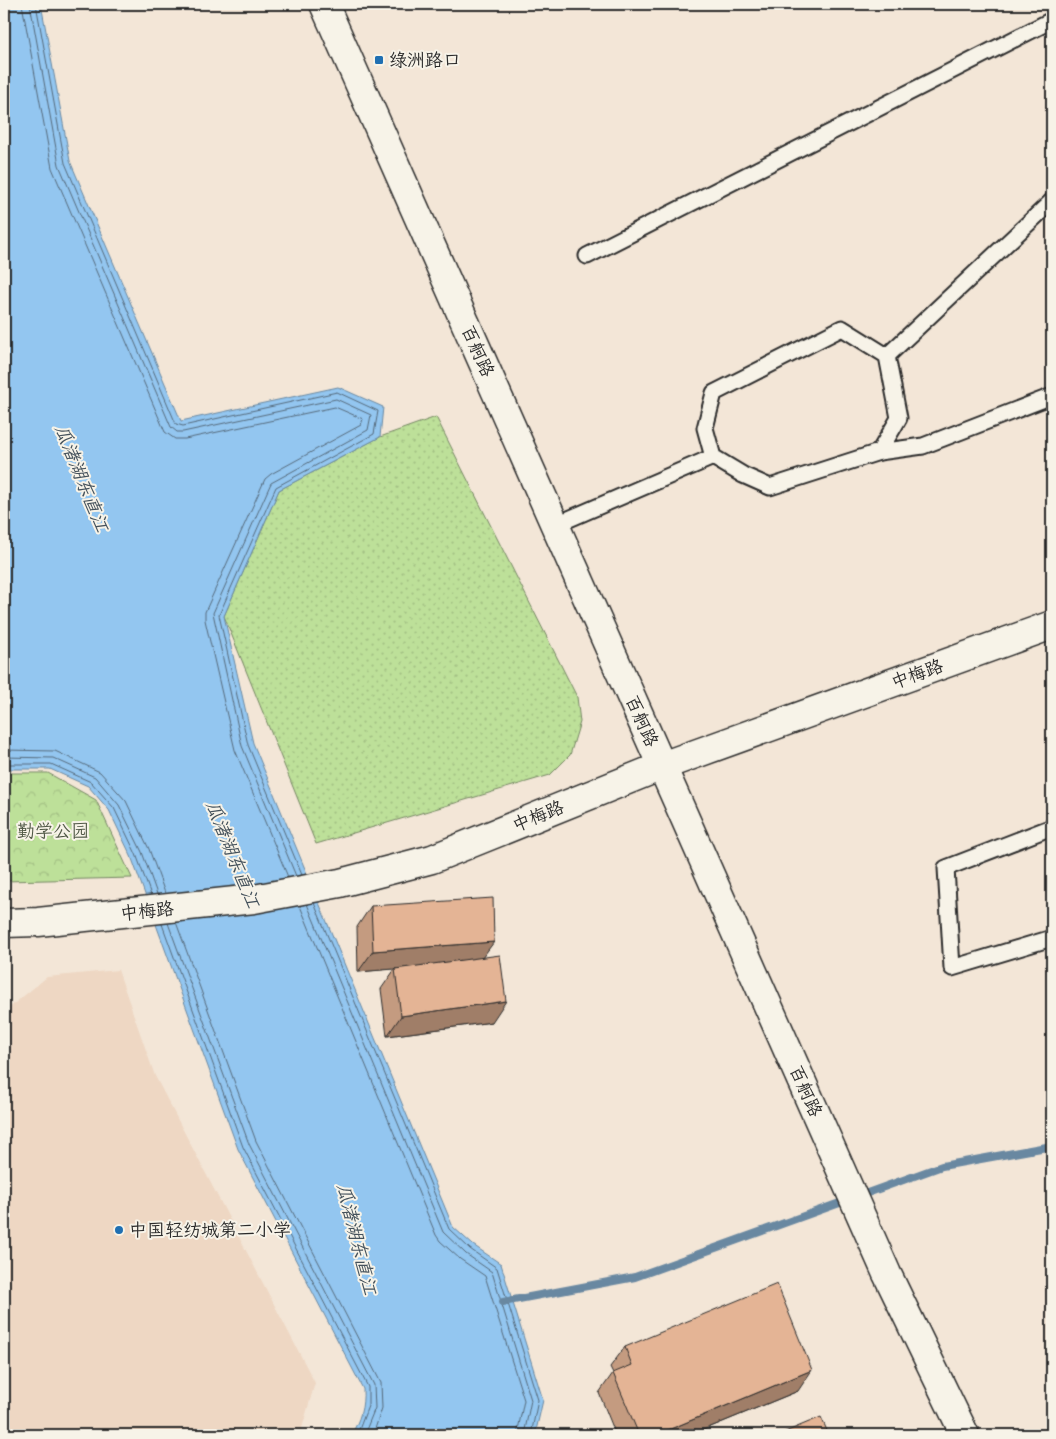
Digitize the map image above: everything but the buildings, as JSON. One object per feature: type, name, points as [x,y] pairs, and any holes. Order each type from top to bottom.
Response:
[{"type":"street","name":"百舸路","points":[[324,4],[887,1274],[965,1435]]},
{"type":"street","name":"中梅路","points":[[4,923],[38,922],[254,899],[340,883],[432,859],[662,766],[1052,625]]},
{"type":"lane","points":[[587,256],[1052,20]]},
{"type":"lane","points":[[887,356],[1052,201]]},
{"type":"lane","points":[[879,452],[899,418],[887,356],[842,328],[714,393],[705,428],[714,457],[743,475],[770,487],[879,452],[923,446],[1051,400]]},
{"type":"lane","points":[[555,525],[714,457]]},
{"type":"lane","points":[[1052,827],[946,868],[952,968],[1052,938]]},
{"type":"shaded area","name":"中国轻纺城第二小学","points":[[118,970],[155,1076],[315,1383],[300,1435],[4,1435],[4,1012],[47,977]]},
{"type":"green space","points":[[436,417],[577,697],[580,722],[570,755],[550,775],[316,844],[224,616],[279,490],[380,437]]},
{"type":"green space","name":"勤学公园","points":[[4,773],[48,773],[96,800],[132,878],[4,881]]},
{"type":"water","name":"瓜渚湖东直江","points":[[4,4],[41,4],[70,161],[181,421],[338,387],[383,407],[380,437],[279,490],[224,616],[253,743],[453,1227],[473,1245],[501,1264],[543,1400],[535,1435],[351,1435],[361,1413],[363,1389],[238,1149],[131,856],[109,810],[88,786],[50,769],[4,769]]},
{"type":"waterway","points":[[503,1302],[635,1277],[942,1166],[1052,1146]]},
{"type":"place","name":"绿洲路口","points":[[379,60]]},
{"type":"place","name":"中国轻纺城第二小学","points":[[119,1230]]}]
